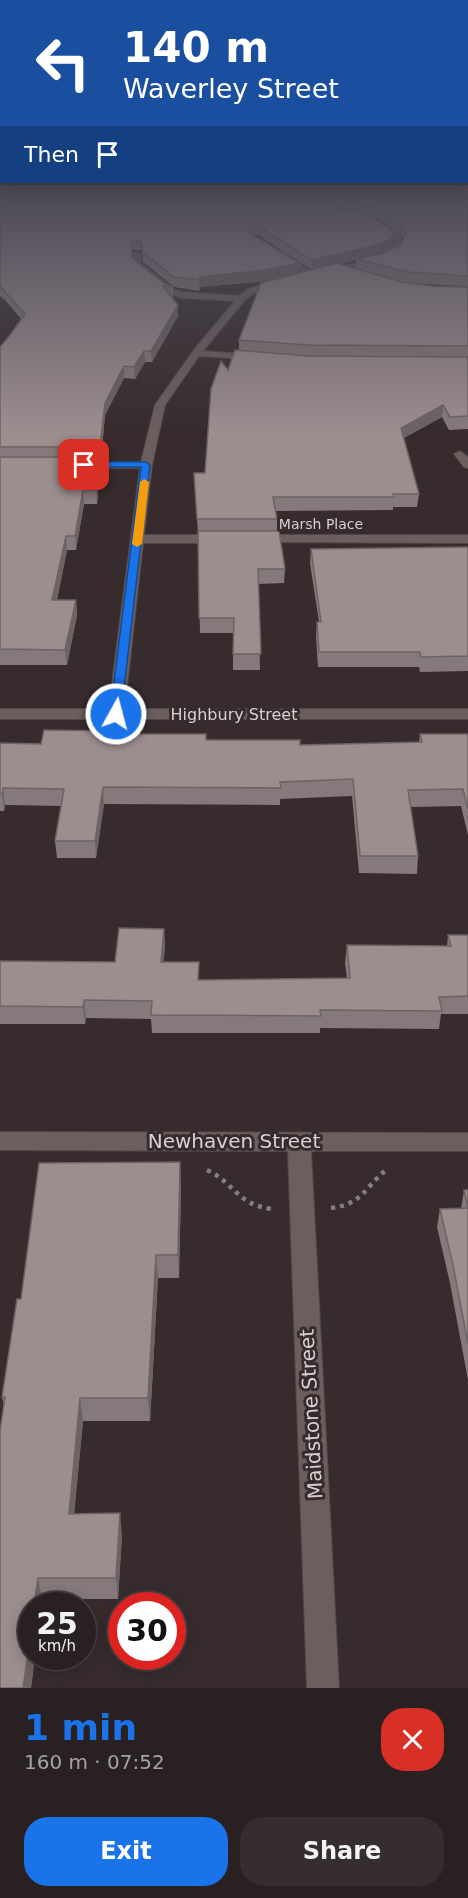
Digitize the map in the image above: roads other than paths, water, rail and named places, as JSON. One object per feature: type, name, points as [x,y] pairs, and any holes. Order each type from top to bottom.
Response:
[{"type":"street","points":[[150,275],[170,291],[182,295],[241,299]]},
{"type":"street","points":[[116,714],[146,465],[160,405],[196,353],[241,299],[251,291],[311,275]]},
{"type":"street","points":[[196,353],[263,358]]},
{"type":"street","points":[[460,454],[468,465]]},
{"type":"street","points":[[68,465],[146,465]]},
{"type":"street","name":"Marsh Place","points":[[138,539],[468,539]]},
{"type":"street","name":"Highbury Street","points":[[0,714],[468,714]]},
{"type":"street","name":"Newhaven Street","points":[[0,1141],[468,1142]]},
{"type":"street","name":"Maidstone Street","points":[[299,1141],[323,1688]]}]
